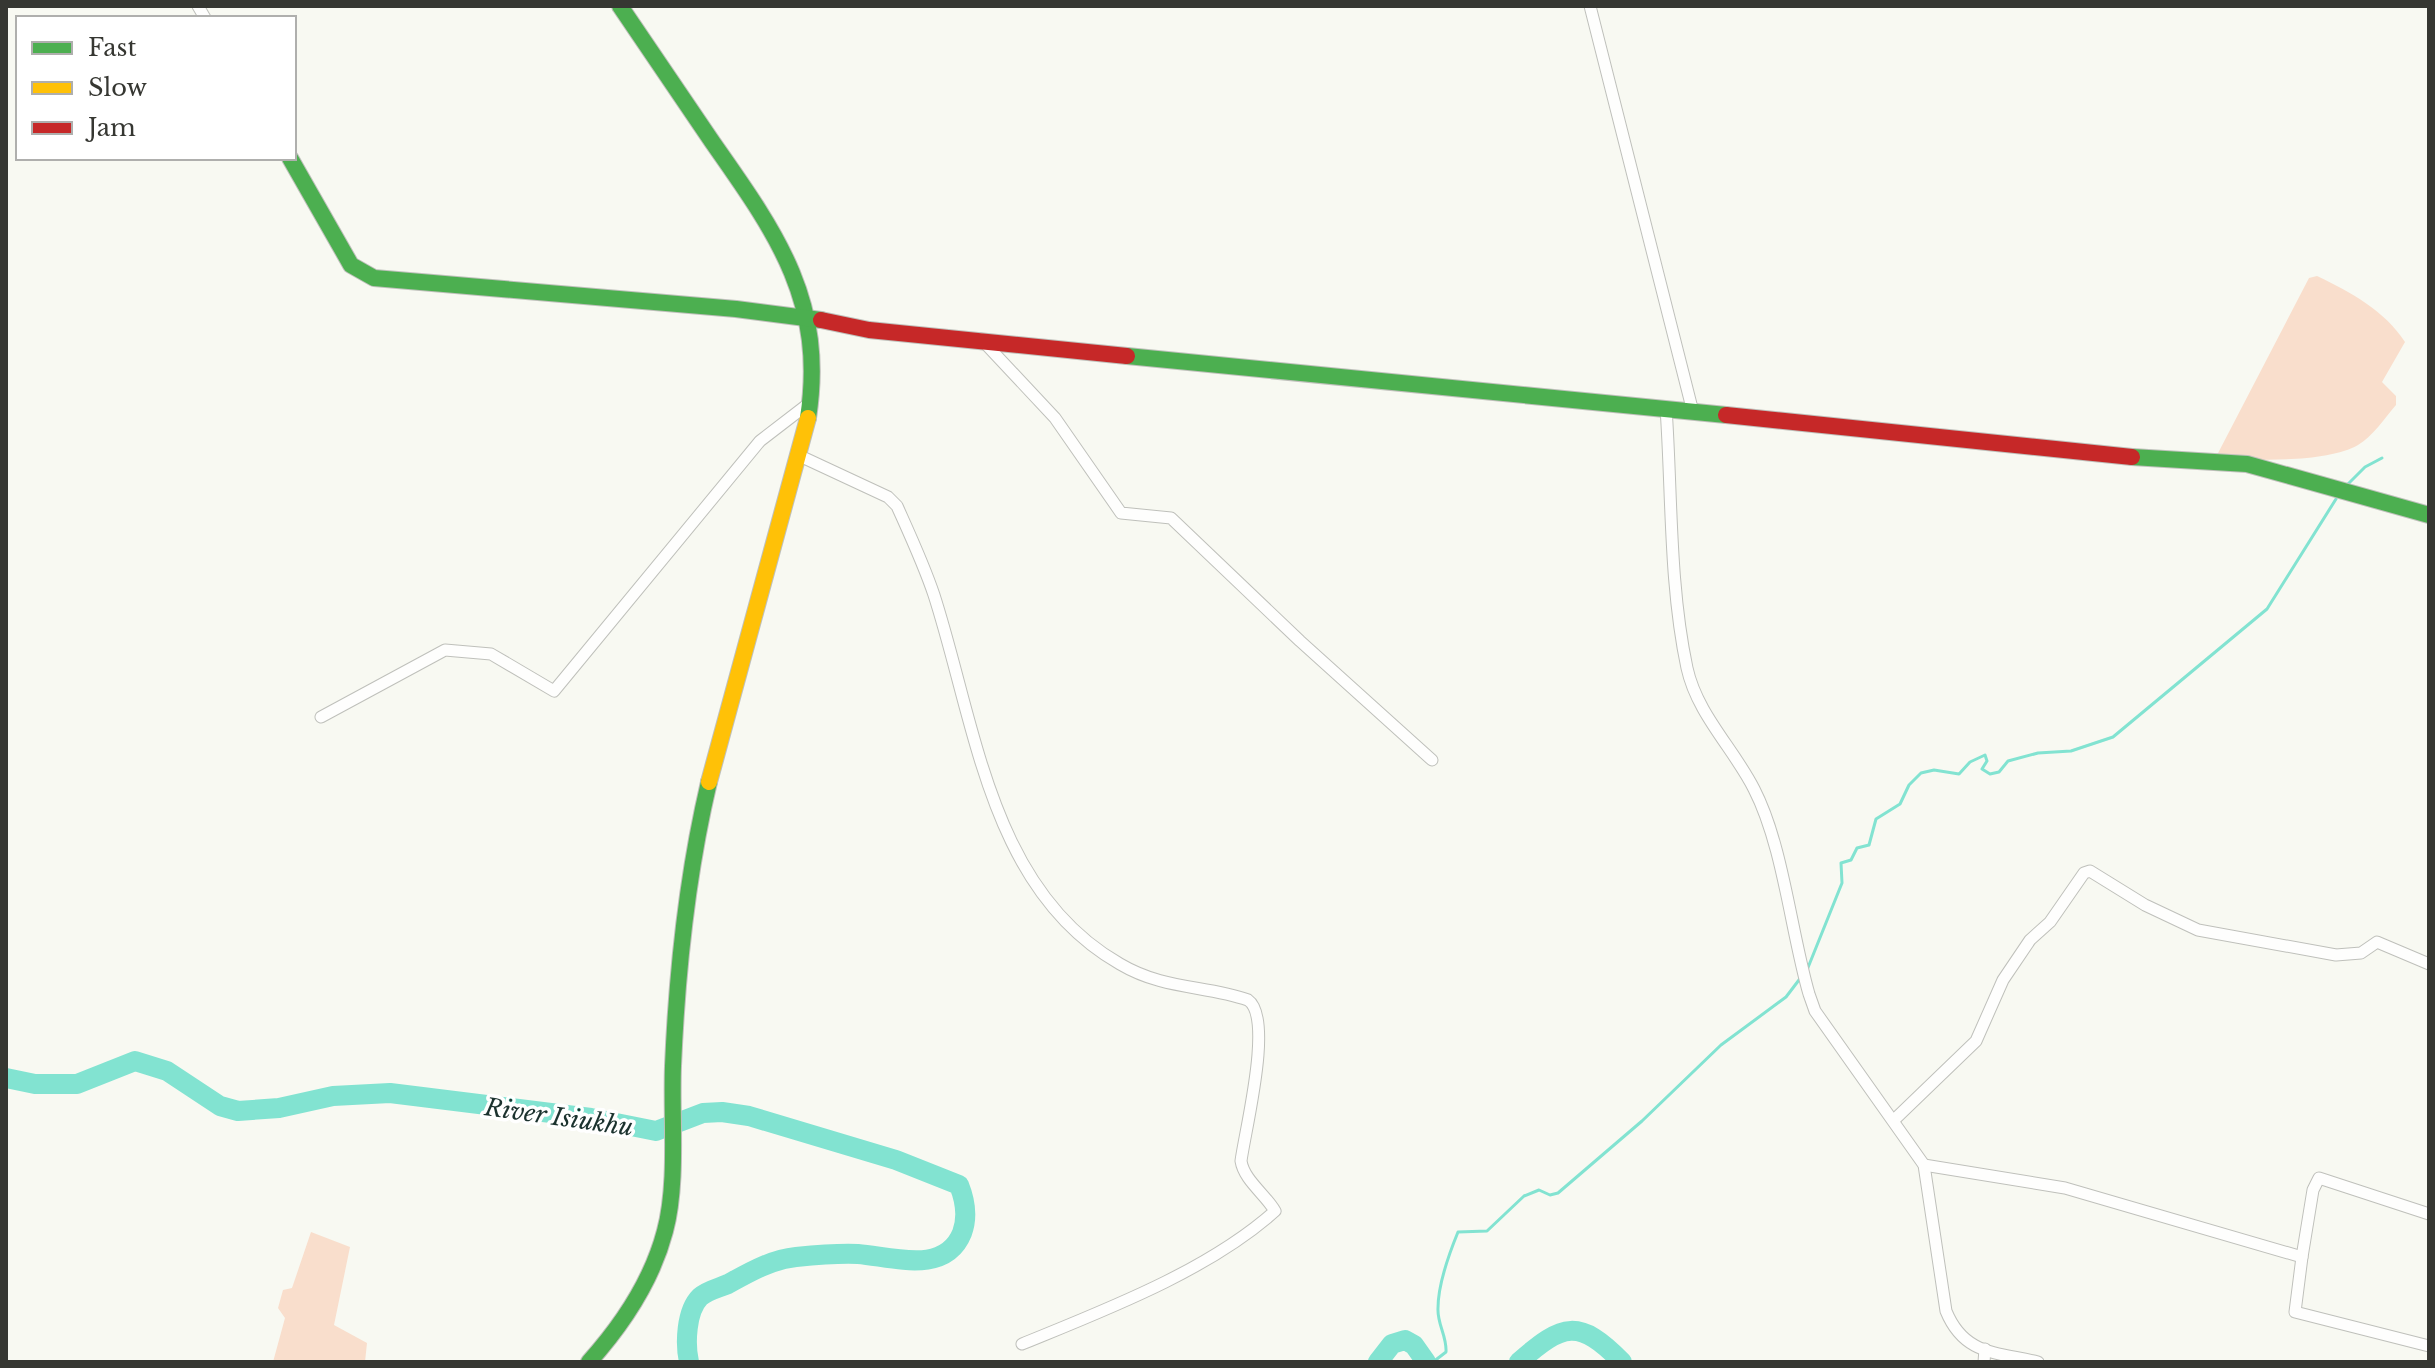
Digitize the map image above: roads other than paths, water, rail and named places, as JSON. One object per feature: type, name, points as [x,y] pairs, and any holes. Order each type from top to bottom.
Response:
[{"type":"street","points":[[589,1362],[639,1296],[661,1254],[670,1211],[674,1005],[699,828],[718,745],[800,456],[813,400],[814,357],[808,317],[794,270],[758,203],[620,6]]},
{"type":"street","points":[[1590,6],[1693,412]]},
{"type":"street","points":[[291,160],[351,265],[365,275],[808,317],[869,330],[980,339],[1224,368],[1666,408],[2135,457],[2247,464],[2429,515]]},
{"type":"street","points":[[980,339],[1055,418],[1121,513],[1171,518],[1300,641],[1432,760]]},
{"type":"street","points":[[321,717],[445,650],[491,654],[554,691],[760,441],[813,400]]},
{"type":"street","points":[[1666,408],[1678,594],[1688,671],[1715,730],[1755,790],[1773,845],[1815,1011],[1924,1165],[1946,1311],[1955,1333],[1984,1356],[2038,1362]]},
{"type":"street","points":[[800,456],[888,497],[897,506],[934,594],[1005,835],[1039,889],[1092,946],[1122,966],[1161,982],[1248,1000],[1254,1004],[1259,1019],[1258,1050],[1241,1161],[1247,1177],[1265,1193],[1275,1211],[1254,1230],[1173,1276],[1100,1313],[1022,1344]]},
{"type":"street","points":[[1894,1120],[1976,1041],[2003,980],[2022,951],[2050,922],[2084,873],[2090,871],[2145,905],[2198,930],[2336,955],[2361,953],[2377,942],[2429,964]]},
{"type":"street","points":[[1924,1165],[2065,1188],[2302,1257]]},
{"type":"street","points":[[2429,1214],[2319,1178],[2313,1190],[2295,1312],[2429,1346]]},
{"type":"waterway","points":[[2347,485],[2365,467],[2382,458]]},
{"type":"waterway","points":[[1807,970],[1842,883],[1841,863],[1851,860],[1857,848],[1869,845],[1876,819],[1900,804],[1909,785],[1921,773],[1934,770],[1959,774],[1970,762],[1985,755],[1987,761],[1982,769],[1990,774],[1999,772],[2008,761],[2038,753],[2071,751],[2113,737],[2267,609],[2336,499]]},
{"type":"waterway","points":[[1433,1362],[1446,1352],[1438,1299],[1458,1232],[1487,1231],[1524,1196],[1539,1190],[1550,1195],[1558,1193],[1642,1121],[1721,1045],[1786,997],[1802,976]]},
{"type":"waterway","name":"River Isiukhu","points":[[6,1078],[35,1084],[77,1084],[135,1061],[167,1071],[220,1106],[238,1111],[279,1108],[333,1096],[390,1093],[591,1118],[656,1131],[703,1113],[722,1112],[749,1116],[896,1160],[959,1185],[965,1209],[964,1227],[954,1246],[944,1254],[917,1260],[858,1254],[819,1255],[787,1259],[760,1267],[706,1293],[695,1303],[688,1328],[689,1362]]},
{"type":"waterway","name":"River Isiukhu","points":[[1519,1362],[1548,1339],[1571,1331],[1594,1338],[1622,1362]]},
{"type":"waterway","name":"River Isiukhu","points":[[1378,1362],[1392,1344],[1405,1340],[1414,1345],[1426,1362]]}]
